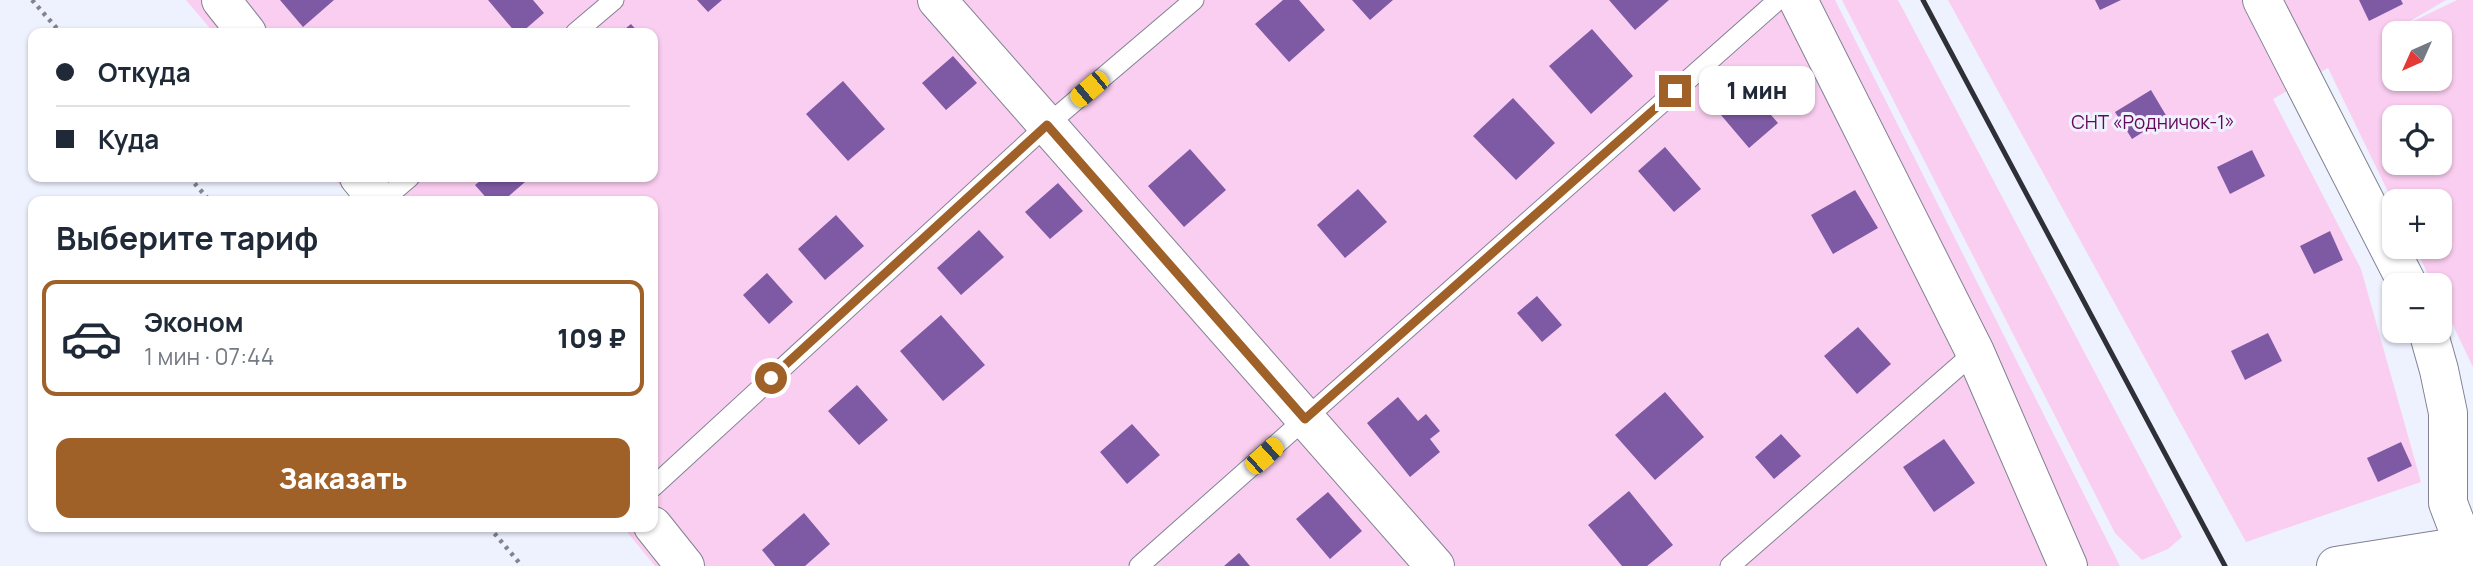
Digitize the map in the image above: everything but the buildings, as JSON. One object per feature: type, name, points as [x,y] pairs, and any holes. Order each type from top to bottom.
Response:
[{"type":"street","points":[[221,0],[243,28]]},
{"type":"street","points":[[937,0],[1435,566]]},
{"type":"street","points":[[1798,0],[1975,352],[2068,566]]},
{"type":"street","points":[[2262,0],[2402,273]]},
{"type":"street","points":[[363,182],[376,196]]},
{"type":"street","points":[[2336,566],[2467,556],[2448,503],[2448,413],[2431,343]]},
{"type":"street","points":[[658,532],[685,566]]},
{"type":"lane","points":[[581,28],[614,0]]},
{"type":"lane","points":[[658,482],[1047,125],[1194,0]]},
{"type":"lane","points":[[1139,566],[1778,0]]},
{"type":"lane","points":[[386,196],[404,182]]},
{"type":"lane","points":[[1730,566],[1975,352]]},
{"type":"path","points":[[32,0],[57,28]]},
{"type":"path","points":[[193,182],[205,196]]},
{"type":"path","points":[[492,532],[522,566]]},
{"type":"green space","points":[[186,0],[1835,0],[2120,566],[655,566],[627,532],[658,532],[658,196],[349,196],[337,182],[658,182],[658,28],[210,28]]},
{"type":"green space","points":[[1842,0],[1898,0],[2182,537],[2168,549],[2142,560],[2115,533]]},
{"type":"green space","name":"СНТ «Родничок-1»","points":[[1948,0],[2446,0],[2410,21],[2382,21],[2382,91],[2452,91],[2452,21],[2414,21],[2457,0],[2473,0],[2473,367],[2452,323],[2452,273],[2427,273],[2421,259],[2452,259],[2452,189],[2387,189],[2328,68],[2273,99],[2361,269],[2421,482],[2246,542]]},
{"type":"railway","points":[[1923,0],[2225,566]]},
{"type":"route","points":[[771,378],[1047,125],[1305,419],[1675,91]]}]
